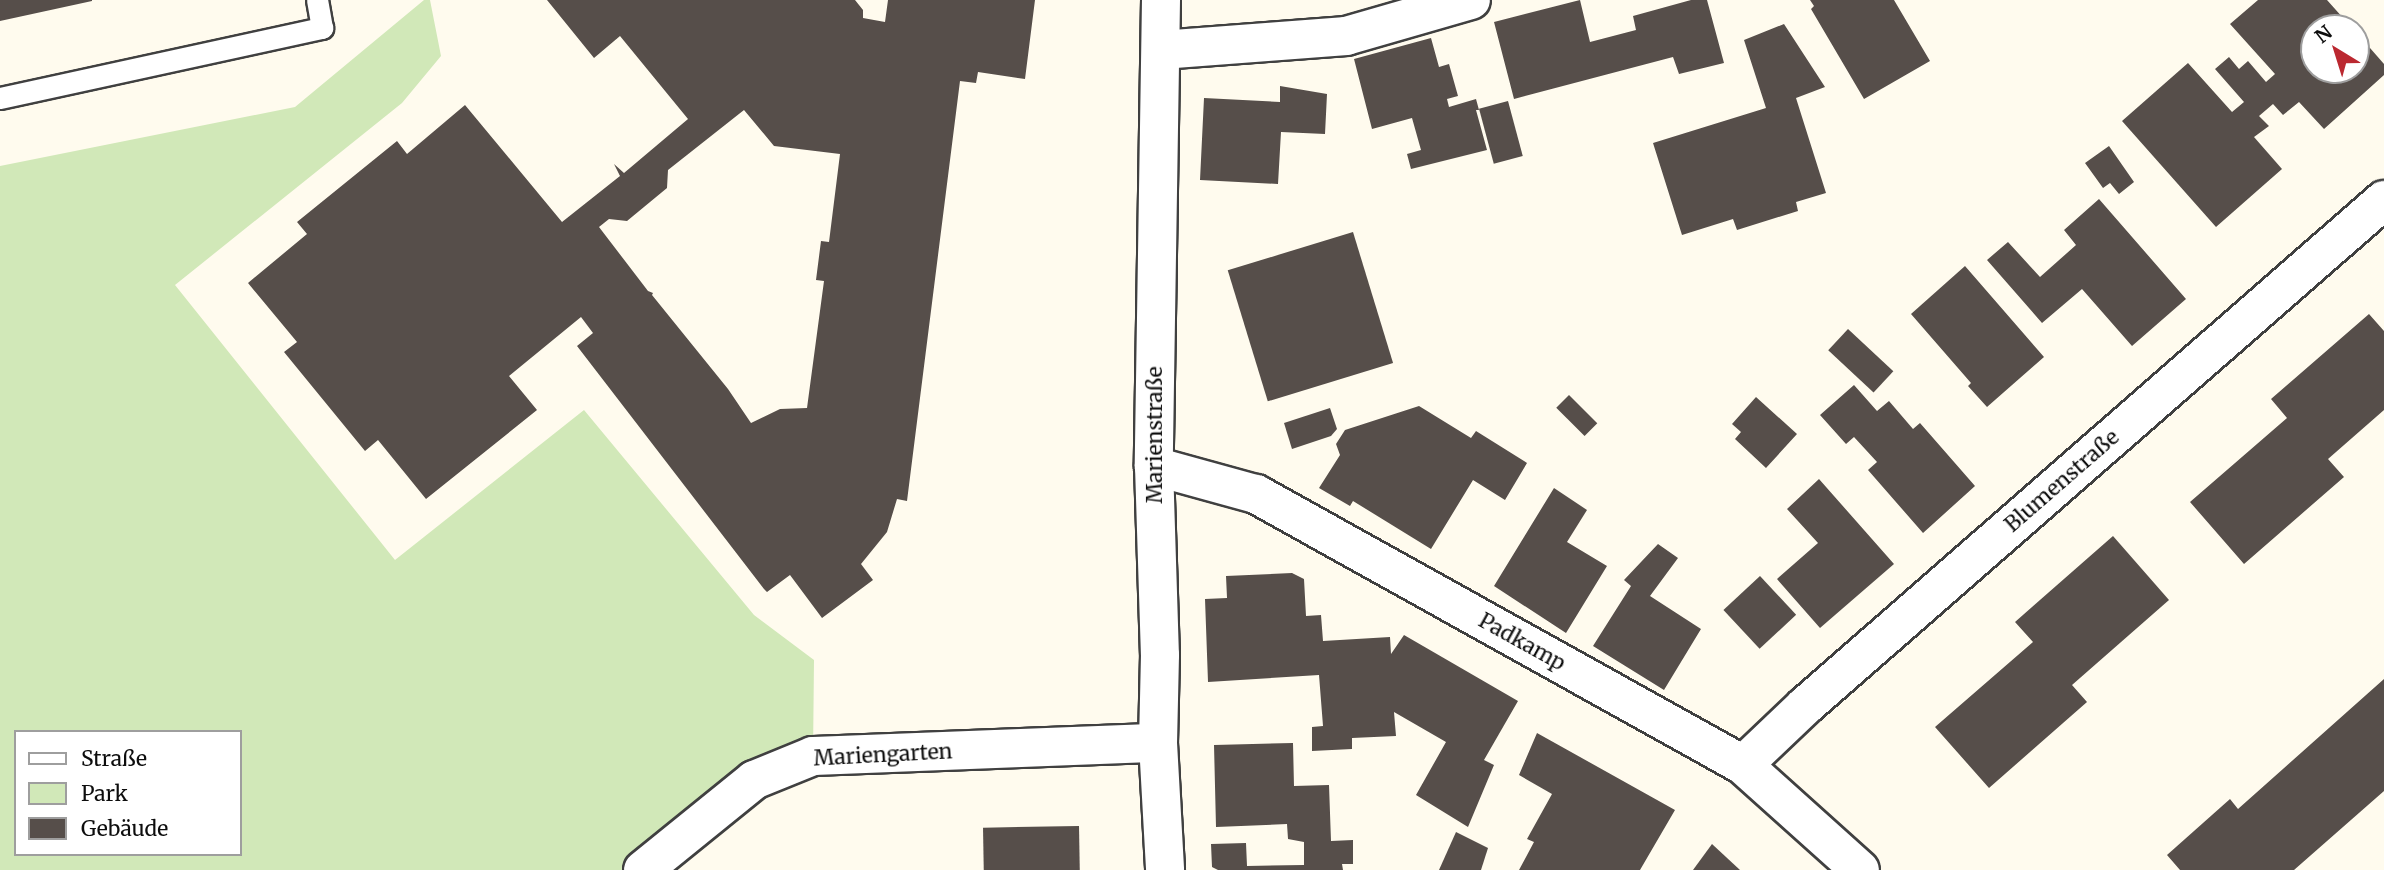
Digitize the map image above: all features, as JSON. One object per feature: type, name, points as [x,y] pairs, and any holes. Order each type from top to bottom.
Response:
[{"type":"street","name":"Marienstraße","points":[[1161,0],[1154,466],[1160,655],[1158,743],[1165,870]]},
{"type":"street","points":[[1161,50],[1346,36],[1471,0]]},
{"type":"street","name":"Blumenstraße","points":[[1744,765],[1816,696],[2384,200]]},
{"type":"street","name":"Padkamp","points":[[1154,466],[1256,494],[1744,765],[1860,870]]},
{"type":"street","name":"Mariengarten","points":[[643,870],[754,780],[813,756],[1158,743]]},
{"type":"lane","points":[[0,98],[322,28],[317,0]]},
{"type":"green space","points":[[424,0],[430,0],[441,56],[402,103],[175,285],[395,560],[584,410],[754,615],[814,660],[813,756],[643,870],[0,870],[0,166],[295,107]]},
{"type":"building","points":[[0,0],[92,0],[92,1],[0,21]]},
{"type":"building","points":[[547,0],[855,0],[863,10],[863,18],[885,22],[888,0],[1035,0],[1025,79],[978,72],[976,83],[960,81],[907,501],[897,499],[887,532],[861,564],[873,580],[822,618],[790,575],[767,592],[764,589],[577,346],[593,333],[581,317],[509,376],[537,410],[426,499],[378,440],[365,451],[284,352],[297,342],[248,283],[307,234],[297,222],[397,141],[407,154],[465,105],[562,222],[620,176],[614,164],[624,173],[688,119],[620,36],[594,58]],"holes":[[[744,110],[774,146],[840,154],[829,242],[821,241],[816,280],[824,281],[807,408],[780,409],[751,423],[728,389],[599,227],[609,219],[627,221],[667,188],[668,170]]]},
{"type":"building","points":[[1580,0],[1590,42],[1636,30],[1633,16],[1691,0],[1707,0],[1724,63],[1679,74],[1673,57],[1514,99],[1494,22]]},
{"type":"building","points":[[1810,0],[1894,0],[1930,61],[1864,99],[1811,9],[1814,6]]},
{"type":"building","points":[[2258,0],[2327,0],[2340,14],[2300,14],[2300,84],[2370,84],[2370,48],[2384,64],[2384,75],[2324,129],[2299,102],[2283,115],[2273,104],[2259,116],[2269,126],[2254,137],[2282,169],[2216,227],[2122,121],[2188,63],[2232,112],[2244,102],[2215,69],[2229,57],[2239,69],[2248,61],[2266,82],[2275,74],[2230,24]]},
{"type":"building","points":[[1784,24],[1825,87],[1796,98],[1826,193],[1796,202],[1798,211],[1737,230],[1733,219],[1682,235],[1653,143],[1766,108],[1744,40]]},
{"type":"building","points":[[1431,38],[1439,67],[1449,64],[1458,96],[1447,99],[1449,107],[1476,99],[1479,110],[1476,110],[1487,150],[1411,169],[1407,154],[1421,150],[1412,118],[1372,129],[1354,59]]},
{"type":"building","points":[[1280,86],[1327,94],[1325,134],[1281,132],[1278,184],[1200,180],[1204,98],[1280,102]]},
{"type":"building","points":[[1508,101],[1523,156],[1494,164],[1479,109]]},
{"type":"building","points":[[2109,146],[2134,182],[2119,194],[2110,183],[2103,188],[2085,163]]},
{"type":"building","points":[[2099,199],[2186,299],[2132,346],[2082,289],[2042,323],[1987,260],[2008,242],[2040,277],[2076,245],[2064,230]]},
{"type":"building","points":[[1353,232],[1393,363],[1268,401],[1228,270]]},
{"type":"building","points":[[1965,266],[2044,357],[1987,407],[1968,386],[1971,383],[1911,314]]},
{"type":"building","points":[[2369,314],[2384,331],[2384,410],[2328,459],[2344,477],[2244,564],[2190,502],[2287,418],[2271,399]]},
{"type":"building","points":[[1848,329],[1893,371],[1874,392],[1828,350]]},
{"type":"building","points":[[1854,385],[1877,411],[1889,401],[1913,429],[1920,423],[1975,486],[1923,533],[1868,470],[1877,462],[1854,437],[1846,444],[1820,415]]},
{"type":"building","points":[[1569,395],[1597,423],[1585,436],[1556,408]]},
{"type":"building","points":[[1756,397],[1797,434],[1766,468],[1735,439],[1741,432],[1732,424]]},
{"type":"building","points":[[1419,406],[1471,438],[1476,431],[1527,463],[1505,500],[1473,480],[1431,549],[1353,501],[1350,506],[1319,488],[1340,455],[1336,444],[1345,430]]},
{"type":"building","points":[[1330,408],[1337,429],[1331,436],[1292,449],[1284,423]]},
{"type":"building","points":[[1819,479],[1894,564],[1820,628],[1777,579],[1818,543],[1787,509]]},
{"type":"building","points":[[1554,488],[1587,510],[1567,542],[1607,566],[1566,633],[1494,586]]},
{"type":"building","points":[[2113,536],[2169,600],[2072,685],[2087,702],[1989,788],[1935,727],[2033,642],[2015,622]]},
{"type":"building","points":[[1658,544],[1678,558],[1650,596],[1701,629],[1664,690],[1593,646],[1631,586],[1624,580]]},
{"type":"building","points":[[1292,573],[1304,579],[1306,616],[1321,615],[1323,641],[1390,637],[1391,654],[1404,635],[1518,701],[1484,760],[1494,765],[1468,827],[1416,795],[1446,742],[1394,712],[1396,736],[1352,738],[1352,749],[1312,751],[1312,727],[1323,726],[1319,675],[1208,682],[1205,599],[1227,598],[1226,576]]},
{"type":"building","points":[[1760,576],[1796,615],[1760,649],[1723,610]]},
{"type":"building","points":[[2384,679],[2384,791],[2294,870],[2180,870],[2167,855],[2230,799],[2238,809]]},
{"type":"building","points":[[1537,733],[1675,810],[1640,870],[1519,870],[1534,842],[1527,839],[1552,794],[1519,775]]},
{"type":"building","points":[[1293,743],[1294,786],[1329,785],[1331,841],[1353,840],[1353,864],[1342,864],[1343,870],[1218,870],[1212,867],[1211,844],[1246,843],[1247,866],[1304,865],[1304,842],[1288,839],[1287,824],[1216,827],[1214,745]]},
{"type":"building","points":[[1079,826],[1080,870],[984,870],[983,828]]},
{"type":"building","points":[[1456,832],[1488,848],[1481,870],[1439,870]]},
{"type":"building","points":[[1712,844],[1740,870],[1693,870]]}]
